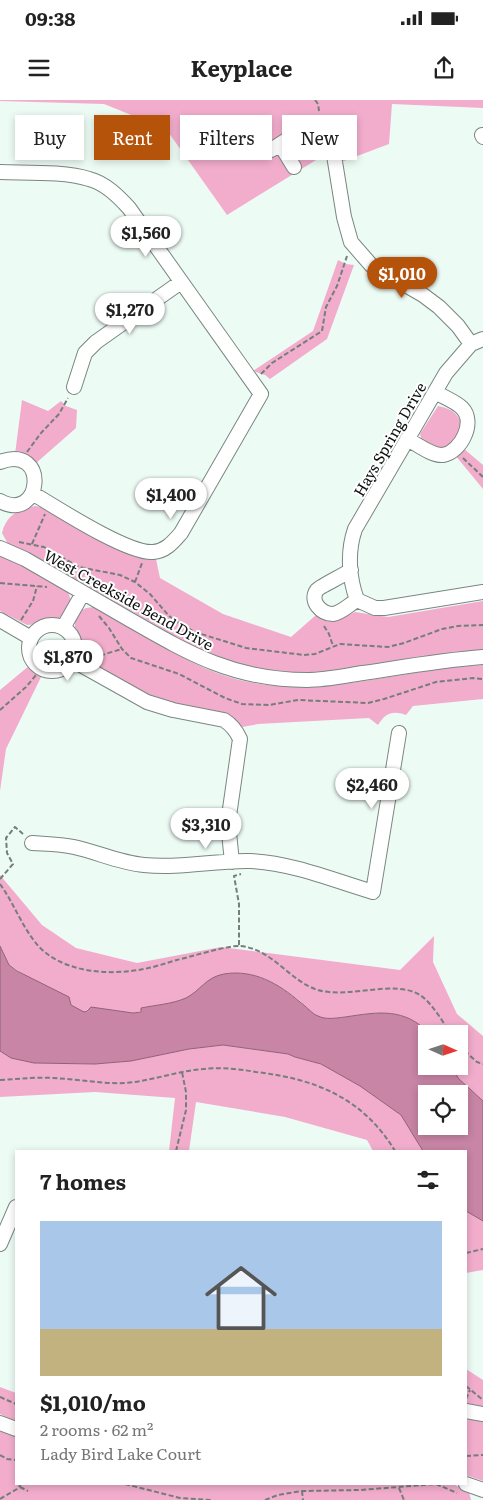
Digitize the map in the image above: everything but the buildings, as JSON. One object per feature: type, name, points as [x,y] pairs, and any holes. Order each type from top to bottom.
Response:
[{"type":"street","points":[[294,167],[275,147],[307,127],[321,124],[331,137],[344,217],[351,242],[371,265],[423,295],[477,342]]},
{"type":"street","points":[[0,172],[76,176],[90,179],[117,195],[129,208],[257,388],[181,532],[172,543],[163,549],[153,552],[143,551],[112,540],[32,493]]},
{"type":"street","points":[[74,387],[86,354],[96,342],[182,282]]},
{"type":"street","name":"Hays Spring Drive","points":[[357,600],[350,570],[351,540],[355,529],[446,373],[477,342]]},
{"type":"street","points":[[408,439],[434,454],[442,455],[451,452],[465,434],[468,422],[466,414],[461,407],[435,392]]},
{"type":"street","points":[[0,462],[9,459],[19,460],[28,464],[34,472],[36,481],[29,499],[21,504],[1,506]]},
{"type":"street","name":"West Creekside Bend Drive","points":[[0,548],[25,559],[180,648],[208,662],[239,672],[272,678],[307,680],[483,657]]},
{"type":"street","points":[[350,570],[340,578],[317,589],[315,601],[322,611],[332,614],[357,600],[375,608],[384,608],[483,592]]},
{"type":"street","points":[[63,628],[83,593]]},
{"type":"street","points":[[0,620],[31,638]]},
{"type":"street","points":[[49,625],[63,628],[70,634],[74,642],[75,651],[72,660],[58,671],[49,672],[41,669],[34,663],[30,655],[28,646],[31,638],[35,632],[49,625]]},
{"type":"street","points":[[72,660],[147,702],[173,710],[224,720],[232,725],[240,739],[228,823],[236,862]]},
{"type":"street","points":[[32,843],[74,847],[141,865],[188,867],[236,862],[272,864],[293,868],[373,892],[399,733]]},
{"type":"street","points":[[0,1244],[15,1209]]},
{"type":"street","points":[[467,1411],[483,1414]]},
{"type":"street","points":[[0,1422],[15,1429]]},
{"type":"street","points":[[463,1489],[483,1490],[479,1500]]},
{"type":"path","points":[[257,388],[272,363],[322,331],[326,307],[338,286],[351,242]]},
{"type":"path","points":[[27,453],[41,433],[59,414],[74,387]]},
{"type":"path","points":[[454,449],[483,477]]},
{"type":"path","points":[[32,544],[51,504]]},
{"type":"path","points":[[16,541],[44,547],[79,567],[120,575],[135,582],[150,594],[169,616],[180,624],[246,648],[304,655],[315,654],[333,646],[347,643],[388,647],[442,629],[483,625]]},
{"type":"path","points":[[135,582],[140,570],[143,551]]},
{"type":"path","points":[[0,583],[49,588]]},
{"type":"path","points":[[15,628],[33,601],[37,586]]},
{"type":"path","points":[[319,621],[326,627],[333,646]]},
{"type":"path","points":[[0,710],[26,687],[36,675]]},
{"type":"path","points":[[0,879],[13,864],[7,853],[6,845],[6,838],[11,830],[15,827],[32,843]]},
{"type":"path","points":[[236,862],[241,874],[234,876],[239,904],[239,946]]},
{"type":"path","points":[[0,884],[36,944],[53,959],[74,968],[116,972],[144,969],[198,954],[239,946],[266,954],[317,990],[333,993],[402,990],[420,995],[431,1006],[445,1025]]},
{"type":"path","points":[[468,1054],[477,1062],[483,1064]]},
{"type":"path","points":[[0,1080],[52,1078],[123,1083],[149,1080],[205,1068],[276,1074],[312,1082],[335,1093],[357,1107],[370,1118],[394,1150]]},
{"type":"path","points":[[176,1150],[186,1110],[186,1092],[182,1072]]},
{"type":"path","points":[[467,1253],[483,1249]]},
{"type":"path","points":[[467,1387],[483,1400]]},
{"type":"path","points":[[467,1398],[470,1390]]},
{"type":"path","points":[[0,1397],[15,1404]]},
{"type":"path","points":[[0,1455],[7,1459],[15,1460]]},
{"type":"path","points":[[467,1456],[483,1455]]},
{"type":"path","points":[[0,1499],[21,1485],[28,1491]]},
{"type":"path","points":[[129,1485],[180,1498],[211,1500]]},
{"type":"path","points":[[266,1500],[278,1495],[302,1491],[400,1488],[427,1485]]},
{"type":"path","points":[[441,1485],[463,1489]]},
{"type":"path","points":[[400,1488],[404,1500]]},
{"type":"path","points":[[302,1491],[303,1500]]},
{"type":"shaded area","points":[[483,100],[483,108],[392,104],[389,144],[357,156],[357,115],[282,115],[282,160],[316,160],[227,215],[188,160],[272,160],[272,115],[180,115],[180,149],[170,135],[170,115],[131,115],[104,104],[0,101]]},
{"type":"shaded area","points":[[338,260],[354,265],[327,339],[270,379],[253,371],[313,331]]},
{"type":"shaded area","points":[[22,400],[48,411],[61,401],[66,406],[77,410],[76,428],[35,464],[15,454]]},
{"type":"shaded area","points":[[438,406],[455,413],[461,426],[460,433],[456,439],[442,450],[422,441],[420,434]]},
{"type":"shaded area","points":[[463,448],[483,465],[483,489],[455,455]]},
{"type":"shaded area","points":[[35,506],[46,508],[129,554],[140,558],[156,559],[160,578],[223,614],[291,637],[316,615],[324,620],[333,621],[355,612],[388,617],[483,601],[483,651],[342,670],[300,673],[278,672],[235,663],[194,647],[44,561],[8,544],[2,533],[10,517],[19,511]]},
{"type":"shaded area","points":[[0,555],[67,590],[71,600],[66,613],[59,618],[27,625],[0,611]]},
{"type":"shaded area","points":[[94,607],[194,663],[217,673],[250,682],[283,686],[317,686],[483,665],[483,699],[413,706],[406,715],[393,713],[387,715],[378,725],[369,718],[258,724],[237,728],[147,696],[88,663],[83,656],[75,633],[75,619],[82,610]]},
{"type":"shaded area","points":[[30,665],[42,675],[6,749],[0,791],[0,690]]},
{"type":"shaded area","points":[[0,875],[42,925],[76,948],[137,963],[221,947],[400,970],[434,936],[433,962],[457,1014],[483,1036],[483,1101],[456,1075],[468,1075],[468,1025],[420,1025],[401,1015],[380,1013],[332,1018],[318,1017],[284,989],[266,979],[235,973],[213,978],[186,998],[141,1008],[142,1011],[133,1013],[91,1007],[84,1012],[76,1009],[9,965],[0,946]]},
{"type":"shaded area","points":[[0,946],[9,965],[17,971],[69,997],[71,1005],[84,1012],[91,1007],[133,1013],[141,1012],[141,1008],[186,998],[212,978],[235,973],[256,976],[275,984],[292,995],[314,1014],[321,1017],[335,1018],[380,1013],[401,1015],[420,1025],[418,1025],[418,1075],[456,1075],[466,1085],[418,1085],[418,1135],[468,1135],[468,1087],[483,1101],[483,1221],[467,1212],[467,1150],[422,1150],[401,1115],[360,1086],[321,1064],[288,1054],[223,1045],[189,1049],[131,1061],[95,1064],[34,1063],[11,1058],[0,1051]]},
{"type":"shaded area","points":[[223,1045],[288,1054],[321,1064],[360,1086],[401,1115],[422,1150],[372,1150],[367,1140],[285,1117],[196,1102],[189,1150],[169,1150],[175,1098],[95,1092],[0,1097],[0,1051],[11,1058],[34,1063],[95,1064],[131,1061],[189,1049]]},
{"type":"shaded area","points":[[467,1212],[483,1221],[483,1270],[467,1273]]},
{"type":"shaded area","points":[[467,1370],[483,1380],[483,1407],[467,1404]]},
{"type":"shaded area","points":[[0,1387],[15,1393],[15,1421],[0,1414]]},
{"type":"shaded area","points":[[467,1419],[483,1421],[483,1481],[467,1475]]},
{"type":"shaded area","points":[[0,1430],[15,1436],[15,1485],[455,1485],[469,1492],[471,1500],[0,1500]]}]
